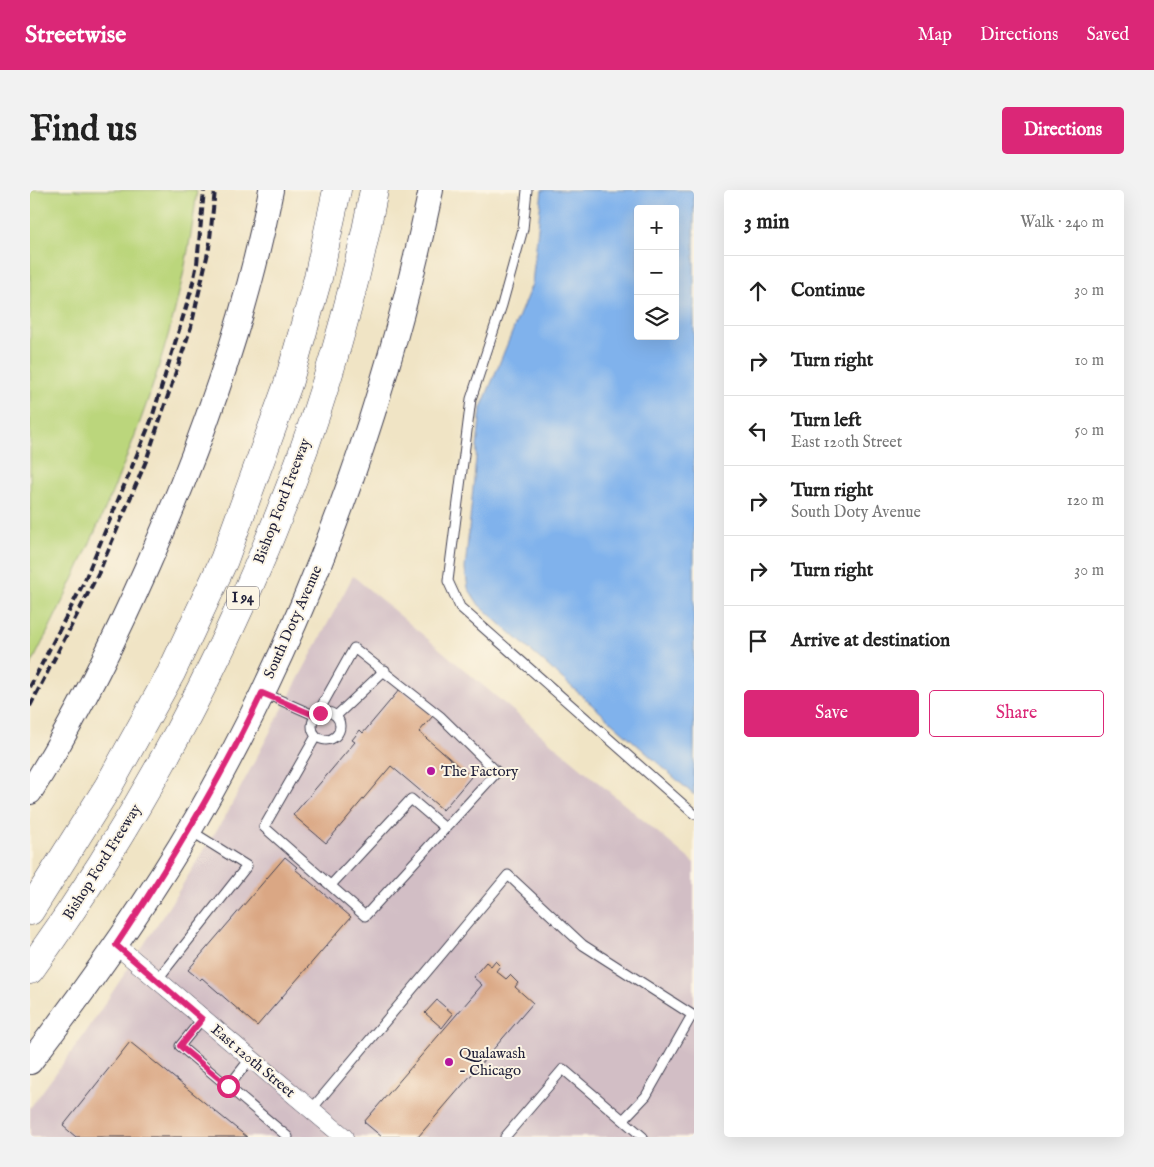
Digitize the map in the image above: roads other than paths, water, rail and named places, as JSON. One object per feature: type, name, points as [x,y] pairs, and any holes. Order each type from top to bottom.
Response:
[{"type":"highway","name":"I 94","points":[[30,911],[108,787],[170,673],[224,560],[288,384],[318,278],[337,190]]},
{"type":"highway","name":"Bishop Ford Freeway","points":[[30,970],[106,859],[167,755],[200,692],[252,579],[288,489],[321,396],[351,289],[374,190]]},
{"type":"street","points":[[30,792],[74,716],[106,655],[185,479],[236,332],[271,190]]},
{"type":"street","name":"South Doty Avenue","points":[[30,1062],[116,945],[189,830],[212,792],[262,693],[318,569],[375,412],[400,326],[431,190]]},
{"type":"street","name":"East 120th Street","points":[[116,945],[344,1137]]},
{"type":"lane","points":[[527,190],[523,228],[502,305],[471,399],[448,581],[460,607],[694,814]]},
{"type":"lane","points":[[262,693],[316,716],[324,712],[336,716],[340,724],[336,737],[324,740],[316,736],[312,724],[316,716],[354,648],[385,670],[440,716],[497,772],[365,916],[264,827],[316,736]]},
{"type":"lane","points":[[336,716],[385,670]]},
{"type":"lane","points":[[330,886],[411,800],[445,828]]},
{"type":"lane","points":[[157,980],[247,866],[189,830]]},
{"type":"lane","points":[[311,1110],[508,875],[582,945],[693,1015],[646,1096],[623,1120]]},
{"type":"lane","points":[[202,1019],[180,1046],[288,1137]]},
{"type":"lane","points":[[228,1086],[250,1059]]},
{"type":"lane","points":[[506,1137],[563,1069],[643,1137]]},
{"type":"water","points":[[542,190],[694,190],[694,795],[479,605],[468,588],[465,569],[481,408],[532,284]]},
{"type":"railway","points":[[30,687],[84,582],[151,421],[191,291],[197,264],[204,190]]},
{"type":"railway","points":[[30,706],[99,572],[146,461],[191,327],[209,248],[215,190]]},
{"type":"place","name":"The Factory","points":[[431,771]]},
{"type":"place","name":"Qualawash - Chicago","points":[[449,1062]]}]
